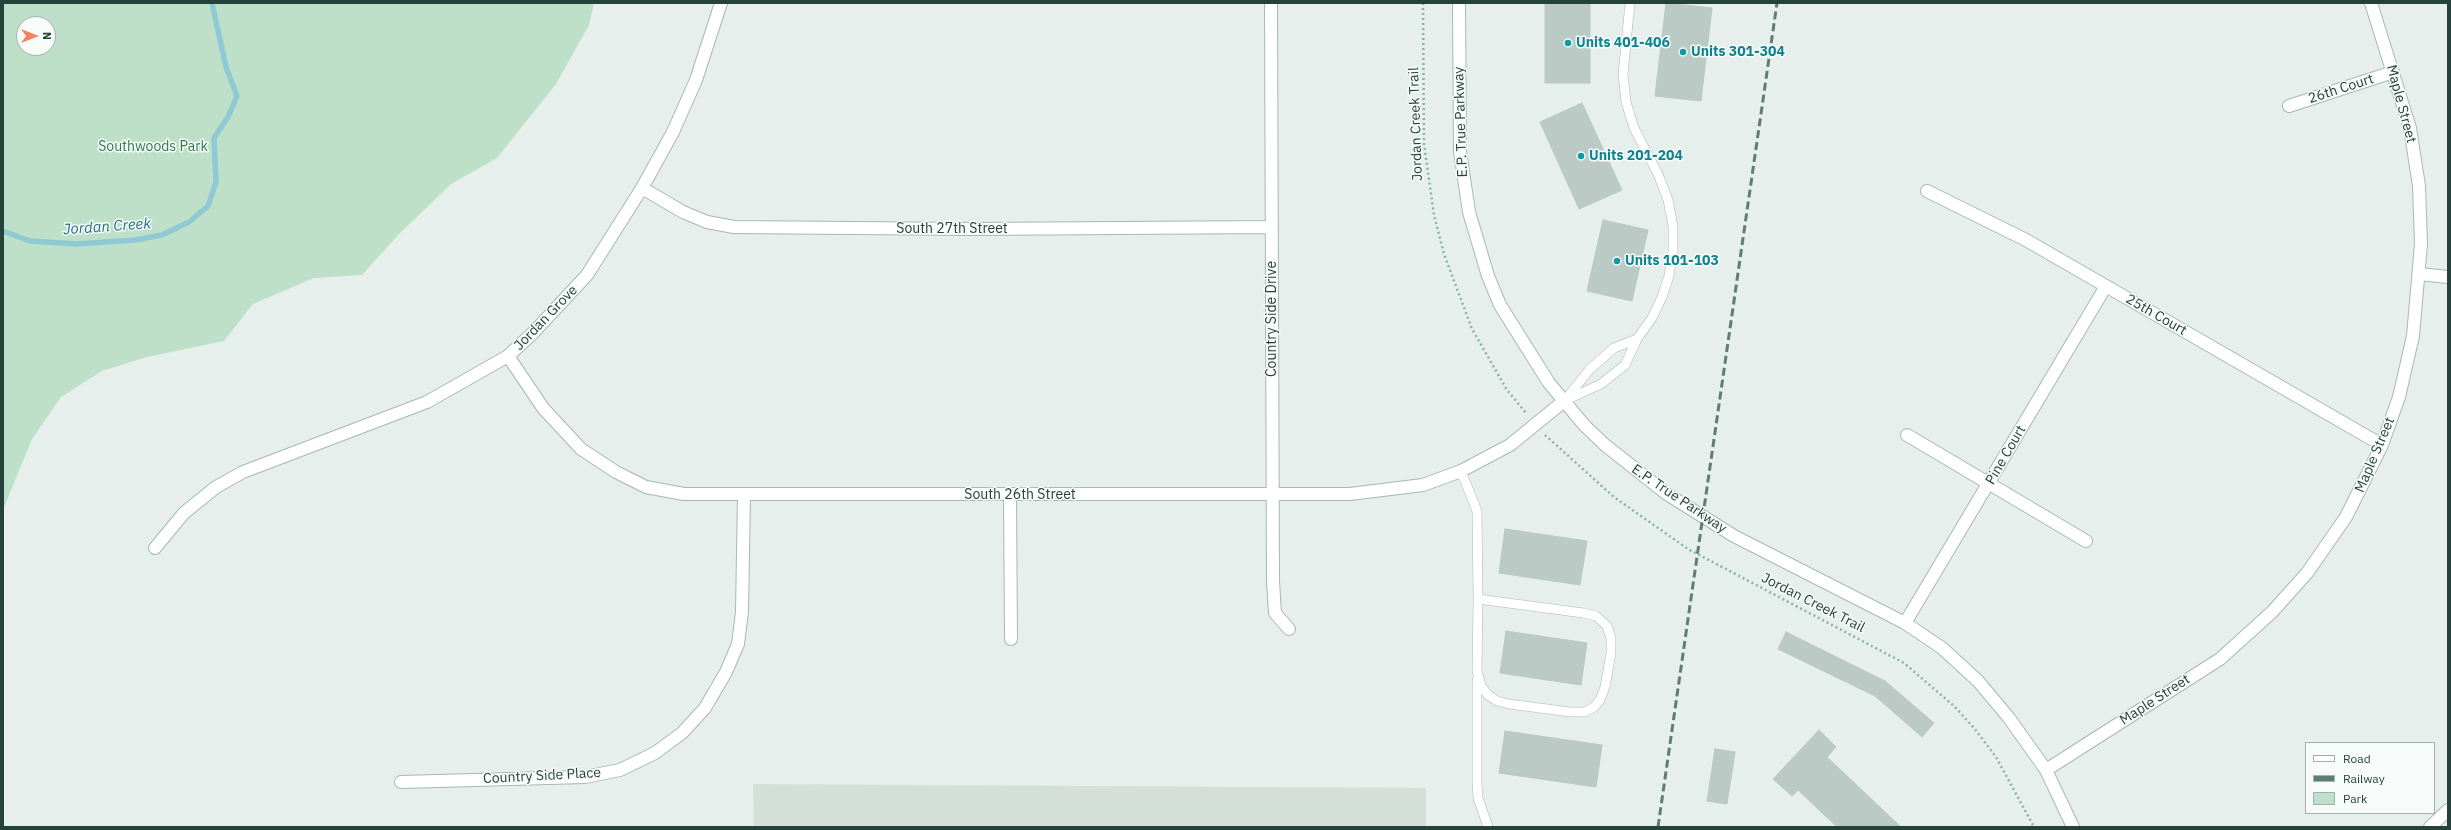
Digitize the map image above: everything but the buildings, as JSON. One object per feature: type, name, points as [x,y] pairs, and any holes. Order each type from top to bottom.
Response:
[{"type":"street","name":"Jordan Grove","points":[[155,548],[184,513],[216,487],[243,472],[427,402],[508,356],[534,334],[588,275],[642,188],[673,132],[696,80],[721,3]]},
{"type":"street","name":"Country Side Drive","points":[[1271,3],[1271,227],[1274,493],[1273,581],[1275,613],[1289,630]]},
{"type":"street","name":"E.P. True Parkway","points":[[1458,3],[1460,151],[1464,188],[1473,229],[1488,276],[1500,305],[1545,377],[1564,401],[1605,445],[1667,494],[1734,536],[1905,623],[1942,648],[1978,681],[2009,718],[2046,770],[2073,827]]},
{"type":"street","name":"Maple Street","points":[[2046,770],[2220,659],[2272,612],[2307,573],[2346,517],[2382,445],[2399,397],[2413,336],[2421,244],[2419,186],[2410,128],[2371,3]]},
{"type":"street","name":"26th Court","points":[[2289,106],[2393,72]]},
{"type":"street","name":"South 27th Street","points":[[642,188],[683,212],[707,222],[734,227],[972,229],[1271,227]]},
{"type":"street","name":"25th Court","points":[[1926,190],[2026,240],[2382,445]]},
{"type":"street","points":[[2419,274],[2448,277]]},
{"type":"street","name":"Pine Court","points":[[1905,623],[1990,484],[2106,286]]},
{"type":"street","name":"South 26th Street","points":[[508,356],[544,408],[581,449],[616,472],[646,486],[684,494],[1350,494],[1423,484],[1461,471],[1510,445],[1564,401]]},
{"type":"street","points":[[1907,435],[2086,541]]},
{"type":"street","name":"Country Side Place","points":[[401,782],[585,777],[620,770],[655,753],[682,733],[705,708],[726,672],[738,644],[742,612],[744,495]]},
{"type":"street","points":[[1010,495],[1011,639]]},
{"type":"street","points":[[2430,827],[2448,810]]},
{"type":"lane","points":[[1564,401],[1601,384],[1625,365],[1637,339],[1652,318],[1669,276],[1673,251],[1673,226],[1668,200],[1658,174],[1634,128],[1626,102],[1623,74],[1630,3]]},
{"type":"lane","points":[[1564,401],[1590,369],[1614,348],[1637,339]]},
{"type":"lane","points":[[1461,471],[1477,511],[1477,782],[1478,798],[1488,827]]},
{"type":"lane","points":[[1477,671],[1481,686],[1497,701],[1570,712],[1585,712],[1594,707],[1600,700],[1605,687],[1611,653],[1611,638],[1607,626],[1596,616],[1478,599]]},
{"type":"path","name":"Jordan Creek Trail","points":[[1424,3],[1424,144],[1434,215],[1444,254],[1472,329],[1507,390],[1526,412]]},
{"type":"path","name":"Jordan Creek Trail","points":[[1544,434],[1614,497],[1688,549],[1880,648],[1904,663],[1954,706],[1974,728],[1996,757],[2034,827]]},
{"type":"shaded area","points":[[753,784],[1426,788],[1426,827],[754,827]]},
{"type":"green space","name":"Southwoods Park","points":[[3,3],[594,3],[589,25],[556,84],[497,158],[451,184],[399,234],[362,275],[314,278],[253,304],[224,341],[147,357],[102,371],[61,397],[32,439],[3,510]]},
{"type":"waterway","name":"Jordan Creek","points":[[3,231],[30,241],[76,244],[135,240],[162,235],[189,222],[208,206],[216,182],[214,138],[228,117],[237,96],[226,67],[212,3]]},
{"type":"railway","points":[[1658,827],[1777,3]]},
{"type":"place","name":"Units 401-406","points":[[1568,43]]},
{"type":"place","name":"Units 301-304","points":[[1683,52]]},
{"type":"place","name":"Units 201-204","points":[[1581,156]]},
{"type":"place","name":"Units 101-103","points":[[1617,261]]}]
